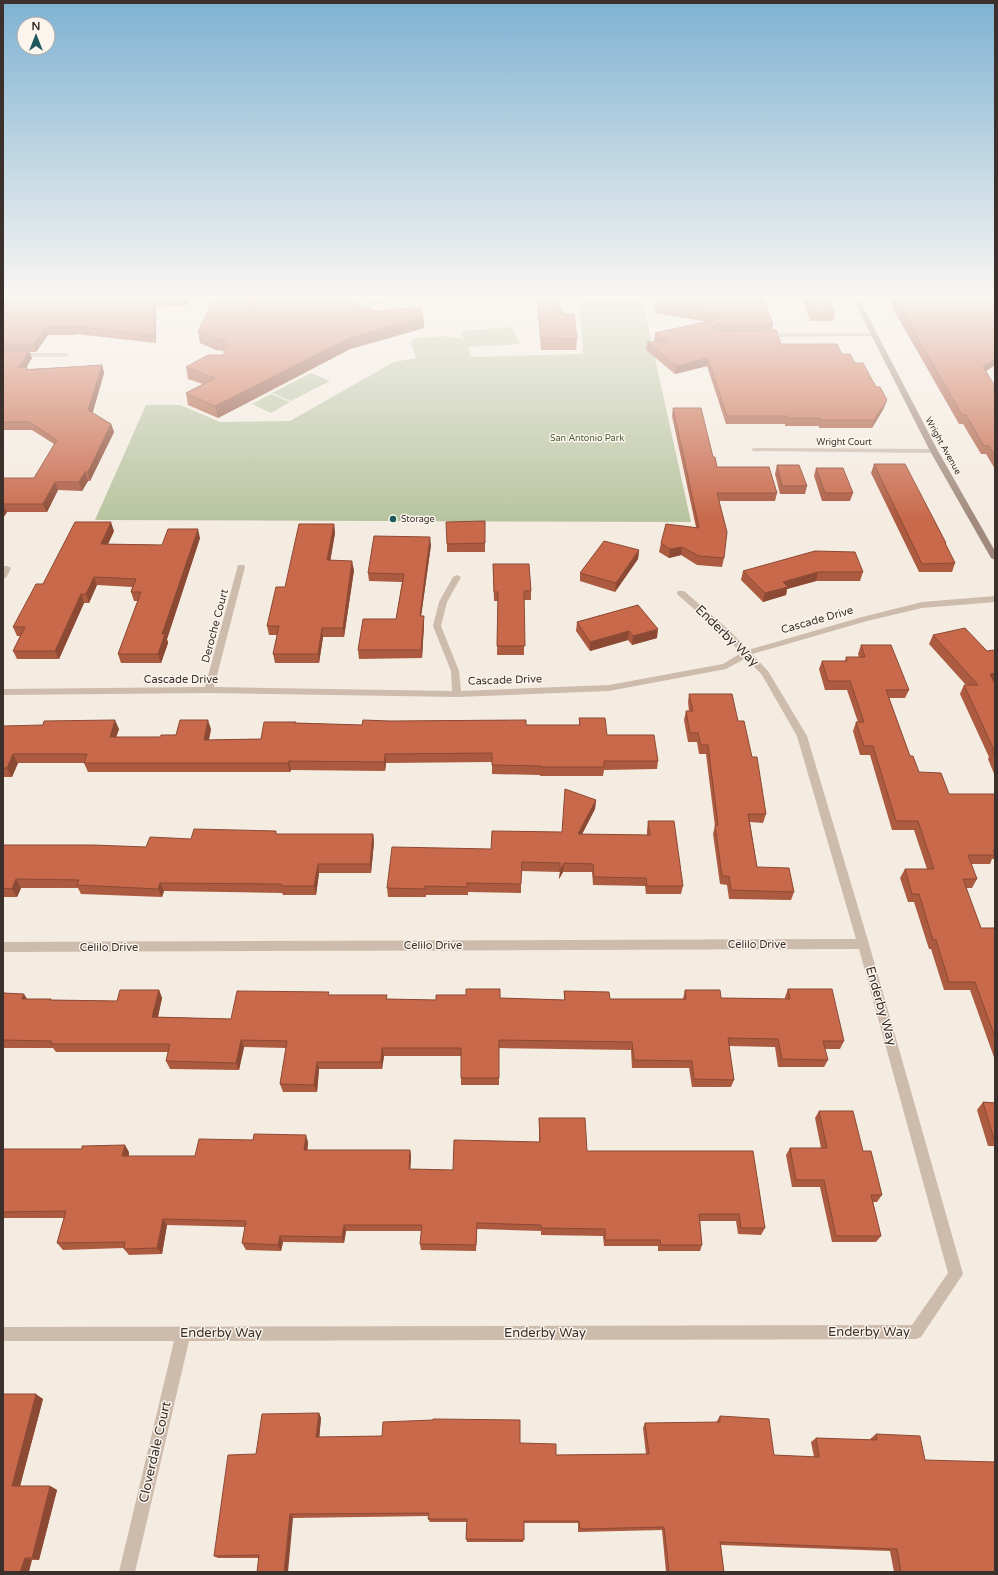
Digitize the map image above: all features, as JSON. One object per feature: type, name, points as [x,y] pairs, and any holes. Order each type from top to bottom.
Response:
[{"type":"street","name":"Wright Avenue","points":[[893,372],[934,451],[995,558]]},
{"type":"street","name":"Wright Court","points":[[754,450],[934,451]]},
{"type":"street","points":[[3,576],[7,568]]},
{"type":"street","name":"Deroche Court","points":[[209,690],[242,568]]},
{"type":"street","points":[[457,577],[443,602],[437,626],[455,671],[457,694]]},
{"type":"street","name":"Enderby Way","points":[[3,1334],[916,1332],[956,1274],[863,944],[802,736],[765,672],[727,633],[681,593]]},
{"type":"street","name":"Cascade Drive","points":[[3,692],[209,690],[457,694],[609,688],[726,666],[747,654],[864,619],[922,605],[995,599]]},
{"type":"street","name":"Celilo Drive","points":[[3,947],[863,944]]},
{"type":"street","name":"Cloverdale Court","points":[[127,1572],[183,1333]]},
{"type":"green space","name":"San Antonio Park","points":[[375,372],[658,372],[691,522],[95,520],[146,405],[180,405],[220,422],[290,421]]},
{"type":"green space","points":[[311,373],[330,381],[291,401],[272,393]]},
{"type":"green space","points":[[271,394],[290,402],[271,413],[252,404]]},
{"type":"building","points":[[3,372],[100,372],[88,410],[111,424],[88,472],[85,472],[79,482],[55,482],[43,504],[3,504],[3,478],[34,478],[57,440],[29,422],[3,422]]},
{"type":"building","points":[[200,372],[281,372],[215,406],[186,393],[215,378]]},
{"type":"building","points":[[713,372],[868,372],[876,387],[880,387],[887,400],[874,420],[821,420],[821,418],[787,418],[787,416],[727,416]]},
{"type":"building","points":[[937,372],[986,372],[995,386],[995,389],[993,389],[995,392],[995,456],[989,446],[984,446],[966,415],[962,415]]},
{"type":"building","points":[[673,408],[701,408],[713,457],[715,457],[717,467],[769,467],[777,493],[717,493],[727,532],[724,558],[699,556],[682,547],[670,549],[661,543],[666,524],[699,528]]},
{"type":"building","points":[[874,464],[905,464],[955,563],[922,564]]},
{"type":"building","points":[[777,465],[799,465],[807,486],[782,486]]},
{"type":"building","points":[[816,468],[843,468],[853,493],[825,493]]},
{"type":"building","points":[[485,521],[485,543],[447,544],[446,522]]},
{"type":"building","points":[[75,522],[111,522],[101,544],[162,545],[168,529],[198,529],[162,634],[165,634],[158,654],[118,654],[141,592],[131,592],[136,579],[94,577],[86,594],[81,594],[55,651],[13,651],[25,627],[13,627],[36,584],[43,584]]},
{"type":"building","points":[[299,524],[334,524],[327,560],[352,561],[343,628],[322,628],[318,654],[273,654],[279,626],[267,626],[276,587],[285,587]]},
{"type":"building","points":[[374,536],[430,537],[420,616],[424,616],[421,650],[358,650],[363,619],[396,619],[404,574],[368,573]]},
{"type":"building","points":[[604,541],[639,550],[616,583],[580,573]]},
{"type":"building","points":[[815,551],[855,552],[863,572],[818,572],[783,582],[788,587],[765,593],[743,571]]},
{"type":"building","points":[[493,564],[529,564],[531,591],[524,591],[525,646],[497,646],[498,592],[494,592]]},
{"type":"building","points":[[638,605],[658,629],[633,636],[629,631],[590,642],[577,622]]},
{"type":"building","points":[[965,628],[987,651],[993,650],[995,652],[995,673],[990,674],[995,684],[995,756],[992,750],[994,750],[964,685],[978,685],[933,635]]},
{"type":"building","points":[[861,645],[891,645],[909,690],[886,690],[910,756],[913,756],[919,772],[941,773],[949,794],[995,794],[995,850],[993,850],[995,855],[968,855],[977,879],[963,879],[981,928],[995,928],[995,1037],[975,982],[949,982],[936,940],[933,940],[919,894],[912,894],[905,869],[934,869],[918,821],[896,821],[873,746],[864,746],[856,722],[864,722],[850,681],[828,681],[822,661],[847,661],[846,657],[865,657]]},
{"type":"building","points":[[689,694],[732,694],[738,721],[744,721],[752,757],[757,757],[766,814],[748,814],[757,867],[789,868],[794,892],[731,890],[729,876],[722,876],[715,825],[718,825],[708,745],[701,745],[698,733],[690,733],[686,711],[693,711]]},
{"type":"building","points":[[579,718],[605,718],[607,735],[654,735],[658,761],[604,761],[604,767],[492,765],[492,753],[385,754],[384,762],[289,761],[288,763],[84,763],[87,754],[13,754],[7,768],[3,768],[3,726],[43,725],[44,721],[115,720],[110,737],[160,737],[161,735],[176,735],[180,720],[208,720],[204,740],[261,739],[264,722],[362,725],[363,720],[526,720],[526,725],[580,725]]},
{"type":"building","points":[[565,789],[596,800],[578,834],[650,835],[648,821],[674,821],[683,886],[647,886],[646,878],[594,877],[593,864],[564,863],[560,871],[560,863],[522,862],[521,884],[467,883],[467,887],[425,886],[425,889],[387,888],[392,847],[491,849],[492,831],[562,832]]},
{"type":"building","points":[[194,829],[276,831],[276,834],[373,834],[370,864],[318,864],[314,886],[281,886],[281,884],[160,883],[158,889],[77,885],[79,880],[16,879],[12,889],[3,888],[3,845],[93,845],[146,847],[150,837],[191,839]]},
{"type":"building","points":[[466,989],[500,989],[500,998],[565,1000],[564,991],[609,992],[610,999],[686,999],[685,990],[720,990],[721,998],[790,999],[788,989],[832,989],[844,1041],[823,1041],[828,1060],[782,1059],[778,1039],[728,1038],[734,1080],[694,1079],[692,1061],[634,1060],[632,1042],[499,1040],[499,1078],[461,1078],[461,1048],[382,1048],[381,1062],[317,1062],[314,1085],[280,1084],[287,1041],[241,1040],[236,1063],[166,1061],[170,1044],[51,1044],[52,1041],[3,1040],[3,993],[24,994],[22,999],[117,1001],[120,990],[159,990],[152,1017],[231,1019],[237,991],[329,992],[328,995],[387,995],[386,999],[436,1000],[436,995],[466,995]]},
{"type":"building","points":[[983,1102],[995,1103],[995,1139],[994,1139]]},
{"type":"building","points":[[819,1111],[853,1111],[863,1151],[871,1151],[882,1195],[871,1195],[881,1236],[836,1236],[824,1180],[796,1180],[790,1148],[827,1148]]},
{"type":"building","points":[[539,1118],[585,1118],[587,1151],[753,1151],[765,1228],[741,1228],[739,1214],[699,1214],[702,1245],[661,1245],[660,1240],[605,1240],[605,1229],[541,1228],[541,1225],[477,1223],[476,1245],[420,1244],[422,1225],[344,1225],[342,1237],[280,1236],[278,1245],[242,1243],[246,1221],[163,1219],[157,1248],[124,1249],[125,1242],[57,1243],[66,1211],[3,1212],[3,1149],[82,1149],[82,1146],[125,1145],[122,1156],[195,1156],[199,1139],[253,1140],[254,1134],[306,1135],[304,1150],[410,1150],[409,1169],[453,1170],[454,1140],[540,1142]]},
{"type":"building","points":[[3,1394],[36,1394],[12,1486],[50,1486],[32,1558],[25,1558],[20,1572],[3,1572]]},
{"type":"building","points":[[319,1413],[316,1437],[382,1436],[383,1422],[433,1419],[520,1420],[520,1443],[556,1444],[556,1455],[649,1454],[645,1423],[720,1422],[720,1416],[769,1419],[774,1455],[819,1457],[816,1438],[877,1440],[876,1434],[920,1436],[925,1460],[995,1462],[995,1572],[901,1572],[897,1549],[720,1542],[724,1572],[669,1572],[664,1527],[580,1529],[579,1521],[524,1521],[524,1540],[466,1539],[467,1519],[428,1519],[429,1513],[290,1514],[284,1572],[257,1572],[259,1555],[214,1556],[228,1455],[256,1454],[262,1414]]},
{"type":"place","name":"Storage","points":[[393,519]]}]
